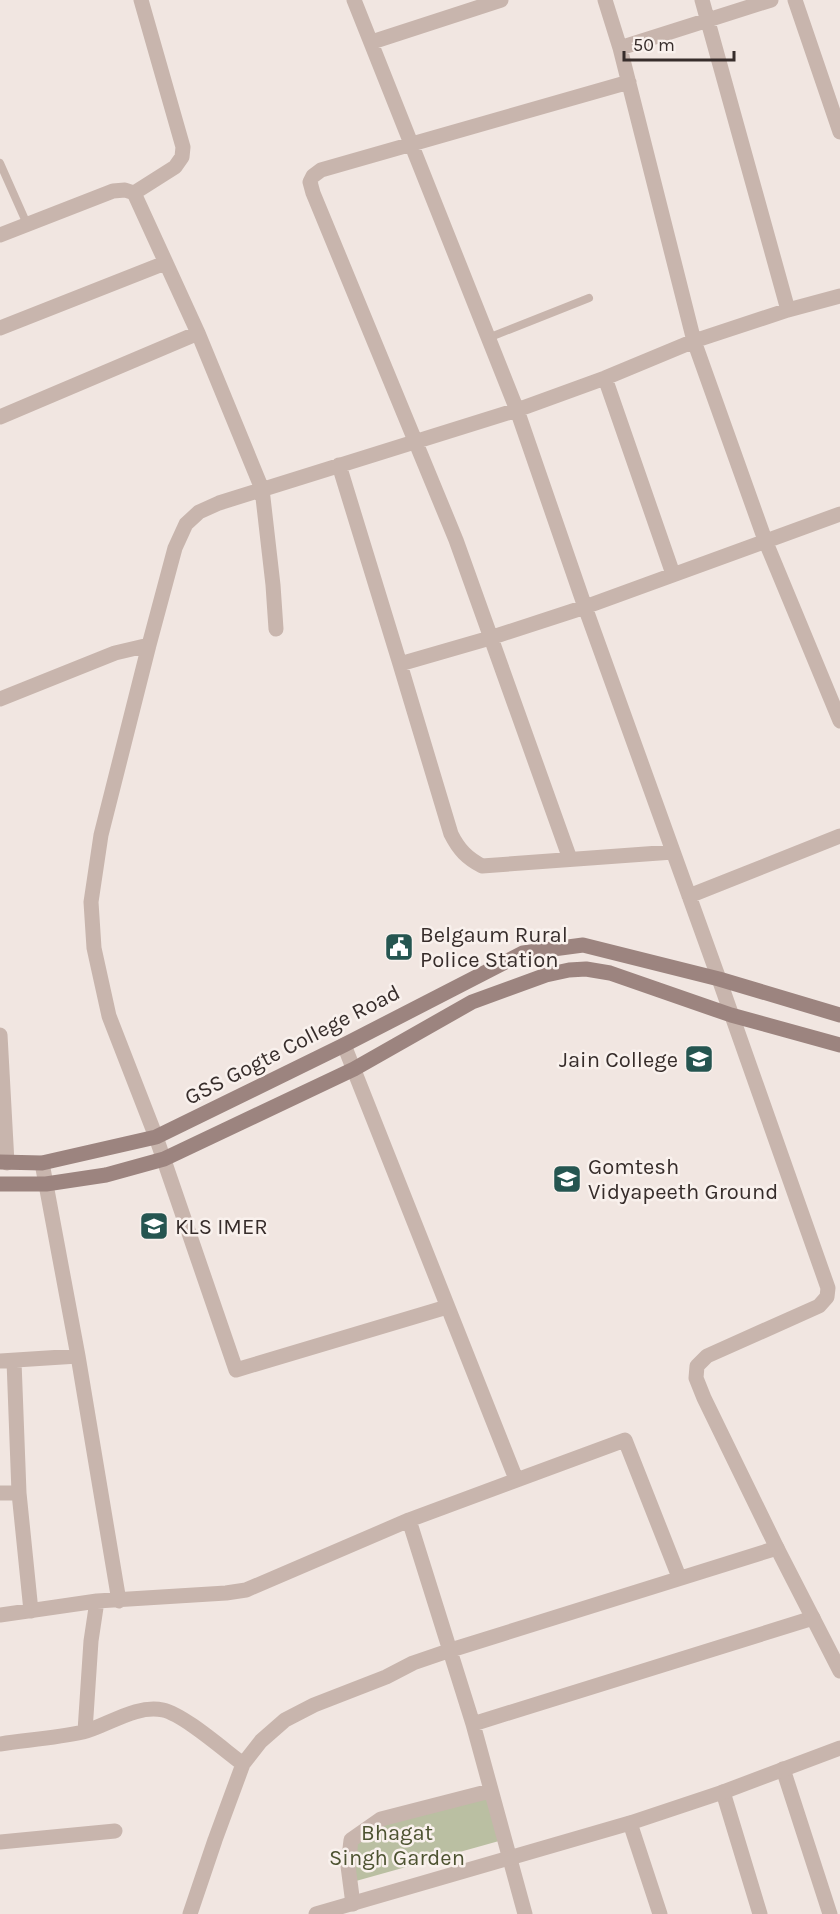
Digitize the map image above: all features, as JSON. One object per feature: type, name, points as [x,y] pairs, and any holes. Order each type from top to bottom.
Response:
[{"type":"main road","name":"GSS Gogte College Road","points":[[4,1163],[42,1163],[156,1137],[344,1045],[523,953],[583,945],[719,979],[840,1015]]},
{"type":"main road","points":[[496,967],[506,990]]},
{"type":"main road","points":[[0,1184],[46,1184],[106,1175],[164,1159],[354,1069],[472,1002],[546,975],[569,970],[586,969],[610,973],[731,1015],[840,1045]]},
{"type":"street","points":[[134,194],[176,167],[182,157],[183,147],[141,0]]},
{"type":"street","points":[[354,0],[517,410],[828,1288],[833,1294],[819,1306],[707,1356],[697,1366],[696,1378],[777,1548],[840,1671]]},
{"type":"street","points":[[372,42],[501,0]]},
{"type":"street","points":[[605,0],[629,82],[694,341],[765,540],[840,721]]},
{"type":"street","points":[[702,0],[788,310]]},
{"type":"street","points":[[620,48],[771,0]]},
{"type":"street","points":[[795,0],[838,122]]},
{"type":"street","points":[[570,859],[456,540],[310,182],[313,176],[321,170],[629,82]]},
{"type":"street","points":[[0,235],[113,191],[125,190],[134,194],[198,333],[262,489],[276,629]]},
{"type":"street","points":[[0,328],[165,263]]},
{"type":"street","points":[[447,1307],[236,1370],[164,1159],[109,1016],[94,948],[91,902],[102,835],[175,548],[186,524],[199,512],[262,489],[517,410],[605,378],[694,341],[788,310],[840,296]]},
{"type":"street","points":[[0,417],[198,333]]},
{"type":"street","points":[[605,378],[673,574]]},
{"type":"street","points":[[339,465],[451,834],[467,858],[482,866],[673,852]]},
{"type":"street","points":[[400,664],[585,607],[840,514]]},
{"type":"street","points":[[0,699],[115,653],[149,645]]},
{"type":"street","points":[[689,896],[840,836]]},
{"type":"street","points":[[0,1035],[4,1163]]},
{"type":"street","points":[[344,1045],[516,1479]]},
{"type":"street","points":[[42,1163],[78,1356],[119,1601]]},
{"type":"street","points":[[31,1611],[7,1361],[78,1356]]},
{"type":"street","points":[[0,1615],[97,1601],[246,1590],[409,1520],[625,1440],[678,1577]]},
{"type":"street","points":[[0,1493],[18,1493]]},
{"type":"street","points":[[409,1520],[473,1724],[525,1914]]},
{"type":"street","points":[[190,1914],[214,1840],[243,1764],[261,1741],[285,1720],[314,1705],[386,1677],[413,1663],[678,1577],[777,1548]]},
{"type":"street","points":[[85,1731],[91,1641],[97,1601]]},
{"type":"street","points":[[473,1724],[813,1618]]},
{"type":"street","points":[[0,1744],[85,1731],[121,1716],[148,1710],[162,1710],[178,1716],[243,1764]]},
{"type":"street","points":[[316,1914],[630,1822],[723,1792],[840,1748]]},
{"type":"street","points":[[783,1769],[830,1914]]},
{"type":"street","points":[[353,1904],[348,1866],[351,1840],[381,1819],[490,1791]]},
{"type":"street","points":[[723,1792],[760,1914]]},
{"type":"street","points":[[630,1822],[660,1914]]},
{"type":"street","points":[[0,1842],[115,1831]]},
{"type":"lane","points":[[0,163],[27,224]]},
{"type":"lane","points":[[488,338],[589,298]]},
{"type":"green space","name":"Bhagat Singh Garden","points":[[486,1797],[499,1841],[356,1881],[352,1866],[356,1843],[384,1823]]},
{"type":"place","name":"Belgaum Rural Police Station","points":[[399,947]]},
{"type":"place","name":"Jain College","points":[[699,1059]]},
{"type":"place","name":"Gomtesh Vidyapeeth Ground","points":[[567,1179]]},
{"type":"place","name":"KLS IMER","points":[[154,1226]]}]
